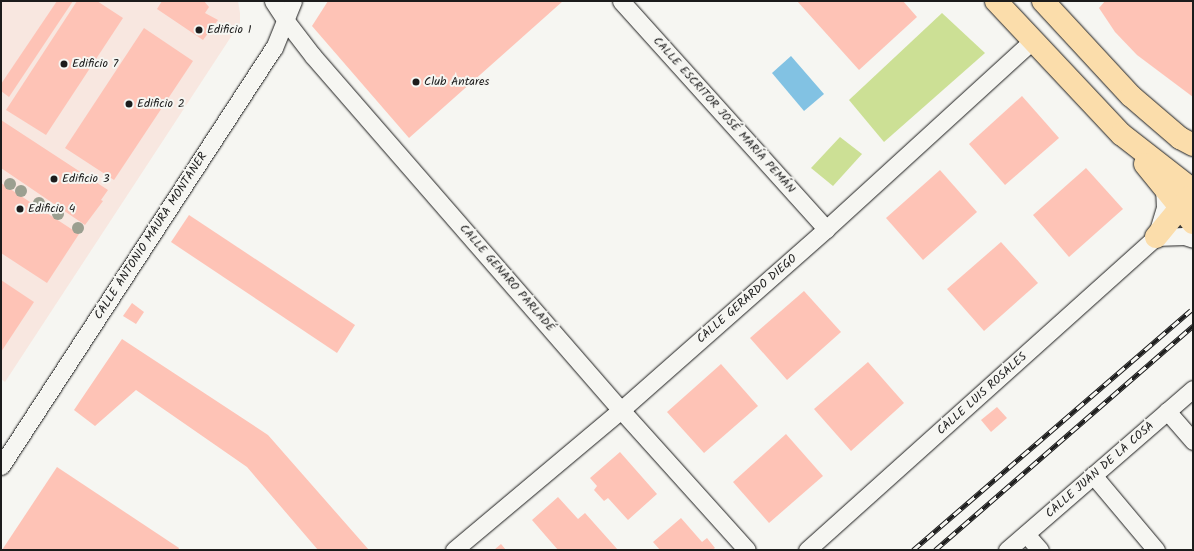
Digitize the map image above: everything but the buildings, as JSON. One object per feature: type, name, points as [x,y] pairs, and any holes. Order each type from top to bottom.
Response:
[{"type":"main road","points":[[996,1],[1121,134],[1191,203]]},
{"type":"main road","points":[[1043,1],[1131,96],[1180,138],[1193,145]]},
{"type":"main road","points":[[1121,134],[1164,187],[1191,203]]},
{"type":"main road","points":[[1156,237],[1191,203]]},
{"type":"street","name":"CALLE GENARO PARLADÉ","points":[[273,1],[312,56],[621,410],[747,550]]},
{"type":"street","name":"CALLE ANTONIO MAURA MONTANER","points":[[1,466],[274,48],[293,1]]},
{"type":"street","name":"CALLE ESCRITOR JOSÉ MARÍA PEMÁN","points":[[621,1],[826,229]]},
{"type":"street","name":"CALLE GERARDO DIEGO","points":[[454,550],[621,410],[826,229],[1033,40]]},
{"type":"street","points":[[1164,187],[1165,207],[1156,237],[1184,236],[1193,239]]},
{"type":"street","name":"CALLE LUIS ROSALES","points":[[807,550],[1156,237]]},
{"type":"street","name":"CALLE JUAN DE LA COSA","points":[[1007,550],[1193,389]]},
{"type":"street","points":[[1167,411],[1193,441]]},
{"type":"street","points":[[1093,476],[1156,550]]},
{"type":"street","points":[[1026,534],[1040,550]]},
{"type":"shaded area","points":[[1,1],[238,1],[240,13],[240,23],[5,382],[1,379]]},
{"type":"green space","points":[[942,13],[985,53],[884,142],[849,100]]},
{"type":"green space","points":[[840,137],[862,154],[833,186],[811,168]]},
{"type":"water","points":[[791,56],[824,94],[804,111],[772,73]]},
{"type":"railway","points":[[913,550],[1191,310]]},
{"type":"railway","points":[[935,550],[1193,326]]},
{"type":"place","name":"Edificio 1","points":[[199,30]]},
{"type":"place","name":"Edificio 7","points":[[64,64]]},
{"type":"place","name":"Club Antares","points":[[416,82]]},
{"type":"place","name":"Edificio 2","points":[[129,104]]},
{"type":"place","name":"Edificio 3","points":[[54,179]]},
{"type":"place","name":"Edificio 4","points":[[20,209]]}]
